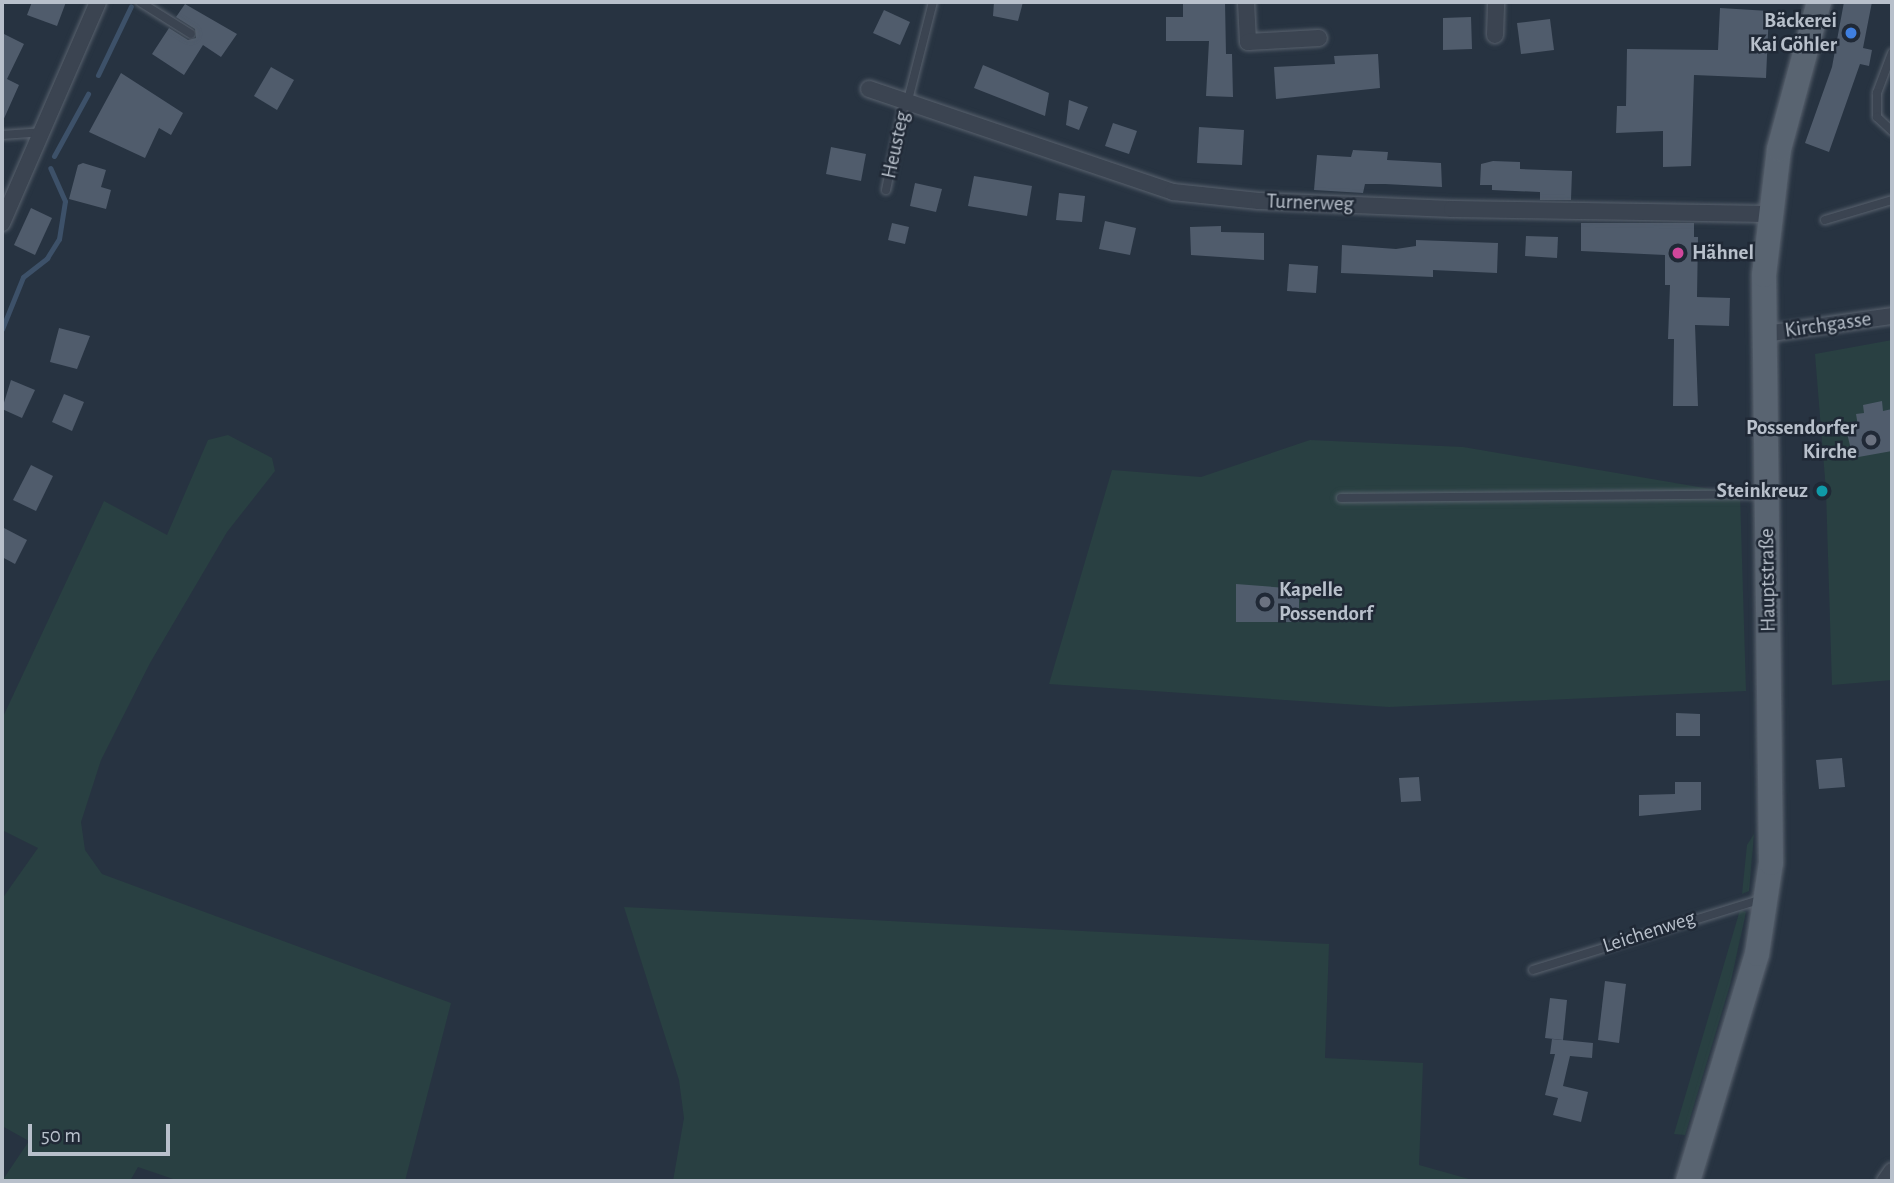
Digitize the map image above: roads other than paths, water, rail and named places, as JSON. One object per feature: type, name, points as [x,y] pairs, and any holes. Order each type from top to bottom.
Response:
[{"type":"main road","name":"Hauptstraße","points":[[1688,1181],[1757,954],[1766,898],[1772,825],[1765,334],[1768,214],[1779,149],[1819,2]]},
{"type":"street","points":[[2,223],[44,132],[98,2]]},
{"type":"street","points":[[1246,2],[1248,42],[1319,37]]},
{"type":"street","points":[[1494,35],[1496,2]]},
{"type":"street","name":"Turnerweg","points":[[869,89],[1173,192],[1259,201],[1466,209],[1768,214]]},
{"type":"street","name":"Kirchgasse","points":[[1765,334],[1892,316]]},
{"type":"street","points":[[1885,1181],[1892,1171]]},
{"type":"lane","points":[[140,2],[191,34]]},
{"type":"lane","name":"Heusteg","points":[[886,190],[906,100],[933,2]]},
{"type":"lane","points":[[1892,53],[1877,93],[1877,117],[1892,131]]},
{"type":"lane","points":[[2,135],[44,132]]},
{"type":"lane","points":[[1825,220],[1876,207],[1892,200]]},
{"type":"lane","points":[[1341,498],[1767,494]]},
{"type":"lane","name":"Leichenweg","points":[[1532,970],[1737,904],[1766,898]]},
{"type":"waterway","points":[[98,75],[131,6]]},
{"type":"waterway","points":[[54,156],[88,94]]},
{"type":"waterway","points":[[2,329],[23,277],[47,258],[59,239],[65,201],[50,168]]},
{"type":"place","name":"Bäckerei Kai Göhler","points":[[1851,33]]},
{"type":"place","name":"Hähnel","points":[[1678,253]]},
{"type":"place","name":"Possendorfer Kirche","points":[[1871,440]]},
{"type":"place","name":"Steinkreuz","points":[[1822,491]]},
{"type":"place","name":"Kapelle Possendorf","points":[[1265,602]]}]
